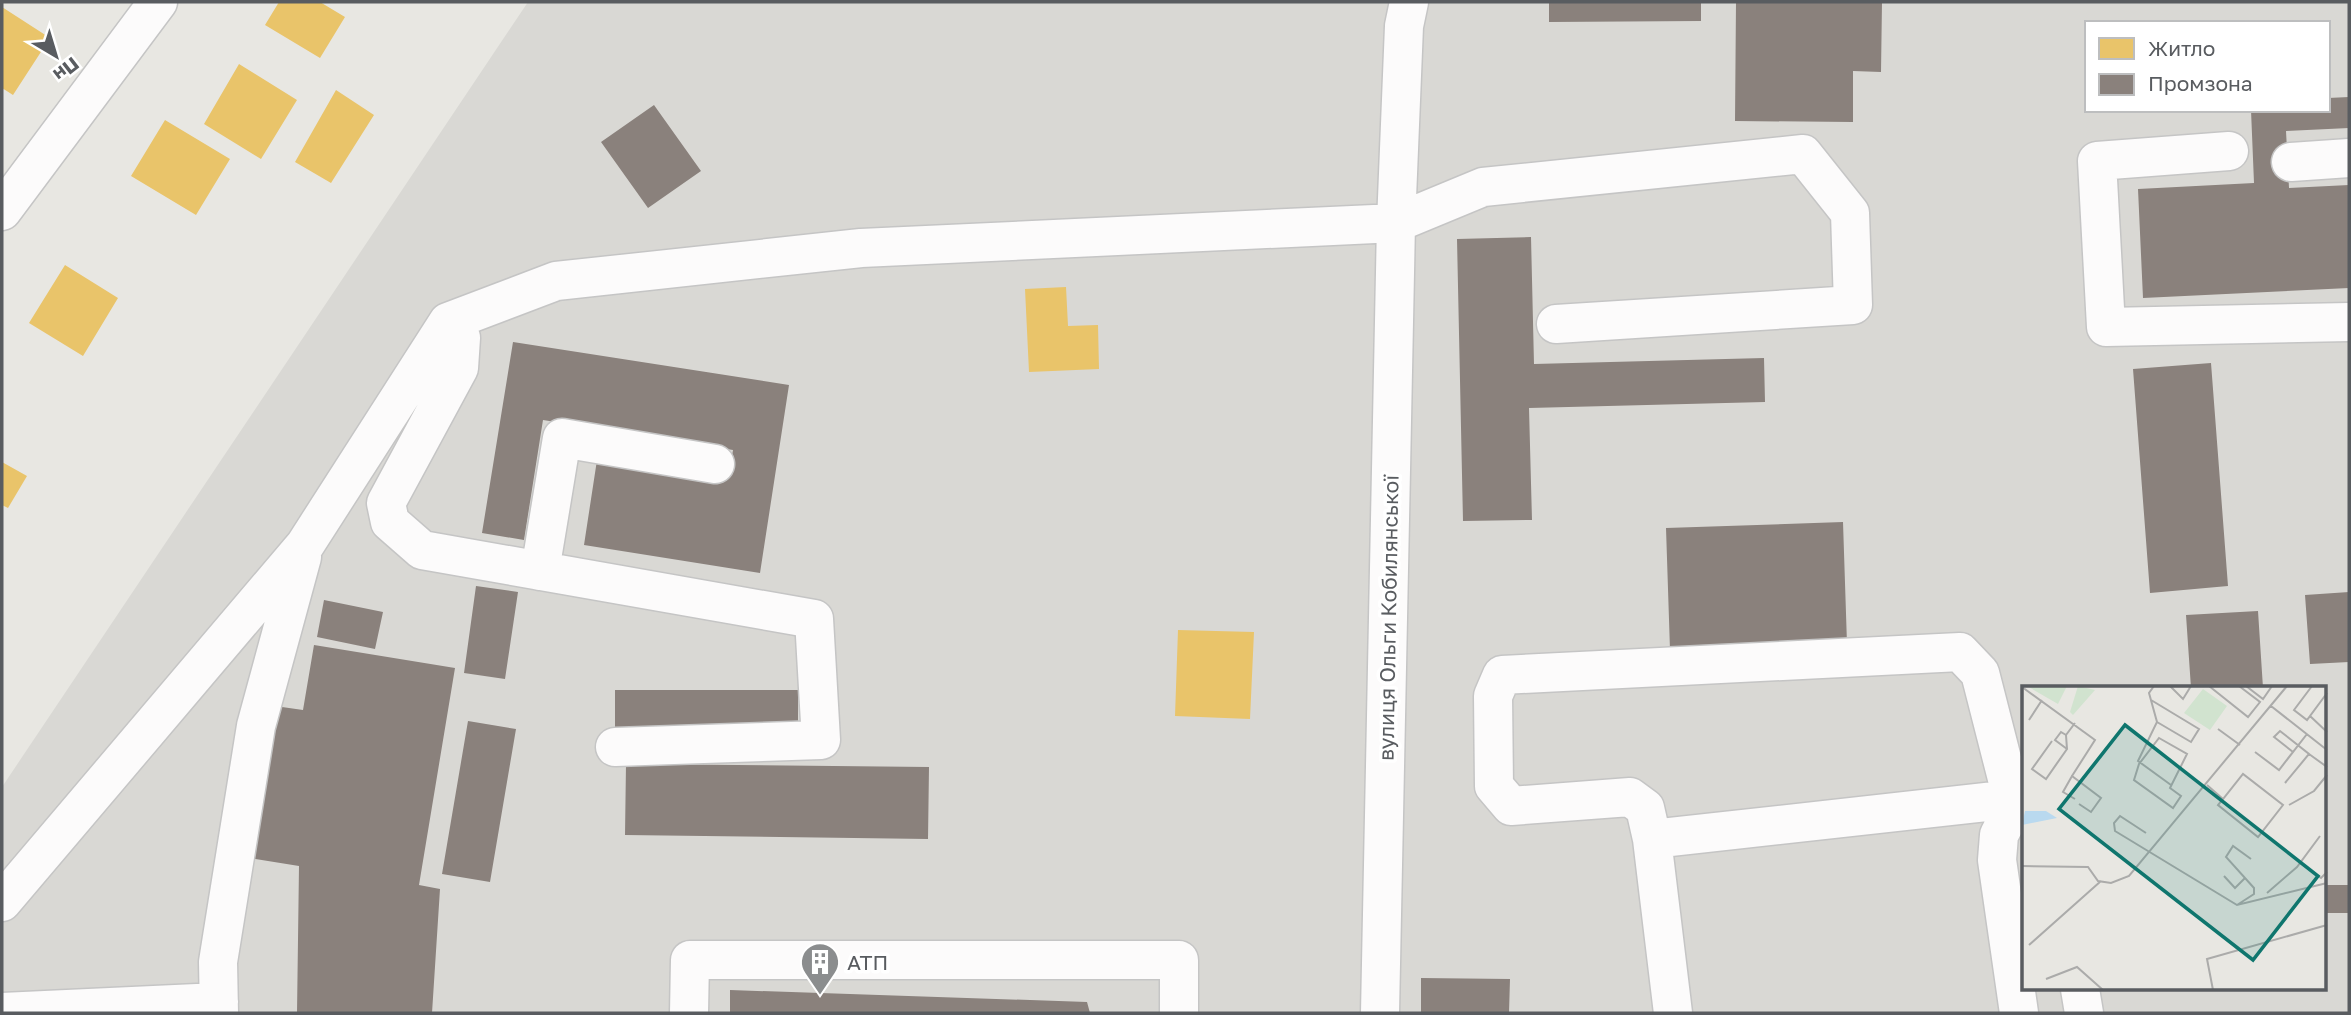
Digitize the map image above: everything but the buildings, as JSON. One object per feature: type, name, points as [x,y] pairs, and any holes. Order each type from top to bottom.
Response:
[{"type":"street","points":[[2,212],[158,2]]},
{"type":"street","name":"вулиця Ольги Кобилянської","points":[[1380,1013],[1396,223],[1404,26],[1409,2]]},
{"type":"street","points":[[2229,151],[2096,161],[2106,327],[2349,322]]},
{"type":"street","points":[[2,902],[305,545],[448,322],[556,281],[861,248],[1396,223],[1483,187],[1803,153],[1850,213],[1853,305],[1556,324]]},
{"type":"street","points":[[2291,162],[2349,158]]},
{"type":"street","points":[[448,322],[461,338],[459,368],[386,503],[390,522],[422,550],[814,619],[821,740],[615,747]]},
{"type":"street","points":[[540,570],[562,438],[715,464]]},
{"type":"street","points":[[2,1012],[219,1008],[218,962],[256,726],[305,545]]},
{"type":"street","points":[[1673,1013],[1652,839],[1645,808],[1630,796],[1511,806],[1494,786],[1493,696],[1503,675],[1960,652],[1980,673],[2019,808]]},
{"type":"street","points":[[1652,839],[1996,801],[2019,808]]},
{"type":"street","points":[[2018,1013],[1997,860],[1999,835],[2019,808]]},
{"type":"street","points":[[689,1013],[690,960],[1179,960],[1179,1013]]},
{"type":"street","points":[[2080,990],[2084,1013]]},
{"type":"shaded area","points":[[528,2],[2349,2],[2349,1013],[2,1013],[2,787]]},
{"type":"place","name":"АТП","points":[[820,996]]}]
